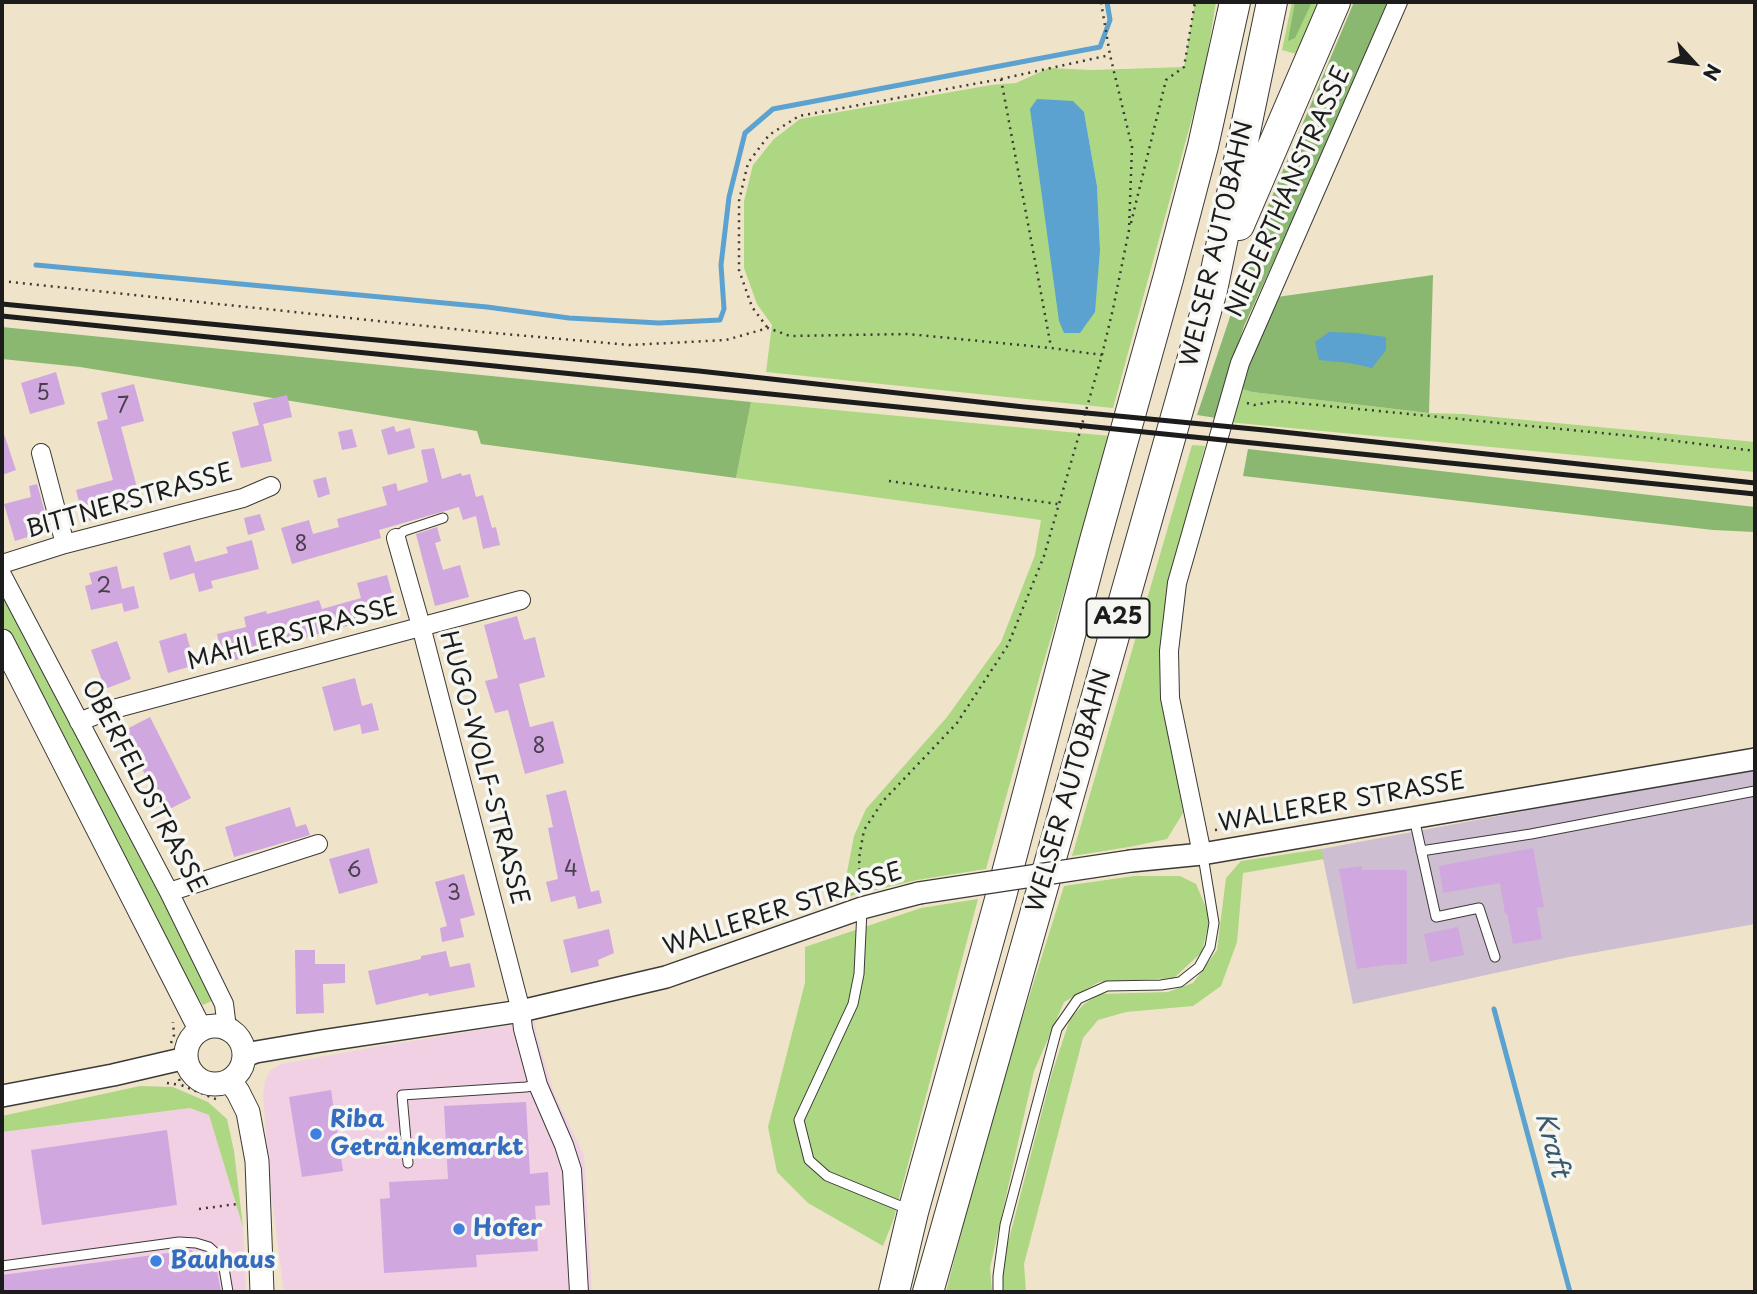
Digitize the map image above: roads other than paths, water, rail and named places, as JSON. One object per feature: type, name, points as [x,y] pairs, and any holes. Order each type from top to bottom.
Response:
[{"type":"highway","name":"WELSER AUTOBAHN","points":[[894,1292],[1094,544],[1165,292],[1203,145],[1235,2]]},
{"type":"highway","name":"WELSER AUTOBAHN","points":[[928,1292],[1212,290],[1272,2]]},
{"type":"highway","points":[[1212,290],[1335,2]]},
{"type":"main road","points":[[2,640],[200,1030]]},
{"type":"main road","points":[[225,1091],[243,1066],[243,1044],[227,1027],[213,1025],[200,1030],[192,1037],[178,1059],[202,1081],[216,1084],[248,1112],[257,1161],[262,1292]]},
{"type":"street","name":"NIEDERTHANSTRASSE","points":[[1202,854],[1170,698],[1168,651],[1177,583],[1240,363],[1398,2]]},
{"type":"street","points":[[41,453],[65,544]]},
{"type":"street","name":"BITTNERSTRASSE","points":[[2,564],[65,544],[243,498],[271,486]]},
{"type":"street","name":"HUGO-WOLF-STRASSE","points":[[396,538],[538,1085],[572,1170],[579,1292]]},
{"type":"street","name":"OBERFELDSTRASSE","points":[[2,575],[225,1004],[227,1027]]},
{"type":"street","name":"MAHLERSTRASSE","points":[[79,722],[106,711],[521,600]]},
{"type":"street","name":"WALLERER STRASSE","points":[[245,1056],[321,1041],[520,1011],[666,977],[862,908],[919,893],[1131,861],[1202,854],[1755,760]]},
{"type":"street","points":[[169,892],[318,844]]},
{"type":"street","points":[[2,1096],[178,1059]]},
{"type":"lane","points":[[396,538],[404,531],[443,519]]},
{"type":"lane","points":[[1421,851],[1531,834],[1755,791]]},
{"type":"lane","points":[[1414,818],[1436,917],[1479,908],[1495,957]]},
{"type":"lane","points":[[998,1292],[1005,1224],[1057,1028],[1078,999],[1107,986],[1180,982],[1199,967],[1210,947],[1214,923],[1202,854]]},
{"type":"lane","points":[[862,908],[859,974],[853,1004],[799,1120],[809,1160],[827,1176],[914,1212]]},
{"type":"lane","points":[[408,1163],[402,1095],[538,1085]]},
{"type":"lane","points":[[2,1266],[179,1242],[196,1243],[209,1247],[219,1256],[228,1292]]},
{"type":"water","points":[[1037,99],[1073,101],[1084,112],[1097,186],[1100,250],[1095,312],[1080,333],[1064,333],[1059,321],[1030,109]]},
{"type":"water","points":[[1329,332],[1386,337],[1386,350],[1372,368],[1319,360],[1315,342]]},
{"type":"waterway","points":[[36,265],[487,307],[569,318],[659,323],[720,320],[724,309],[721,265],[729,197],[745,133],[773,109],[1100,47],[1110,20],[1107,2]]},
{"type":"waterway","name":"Kraft","points":[[1494,1009],[1570,1292]]},
{"type":"railway","points":[[2,304],[699,371],[1755,483]]},
{"type":"railway","points":[[2,316],[1755,494]]},
{"type":"place","name":"Riba Getränkemarkt","points":[[316,1134]]},
{"type":"place","name":"Hofer","points":[[459,1229]]},
{"type":"place","name":"Bauhaus","points":[[156,1261]]}]
